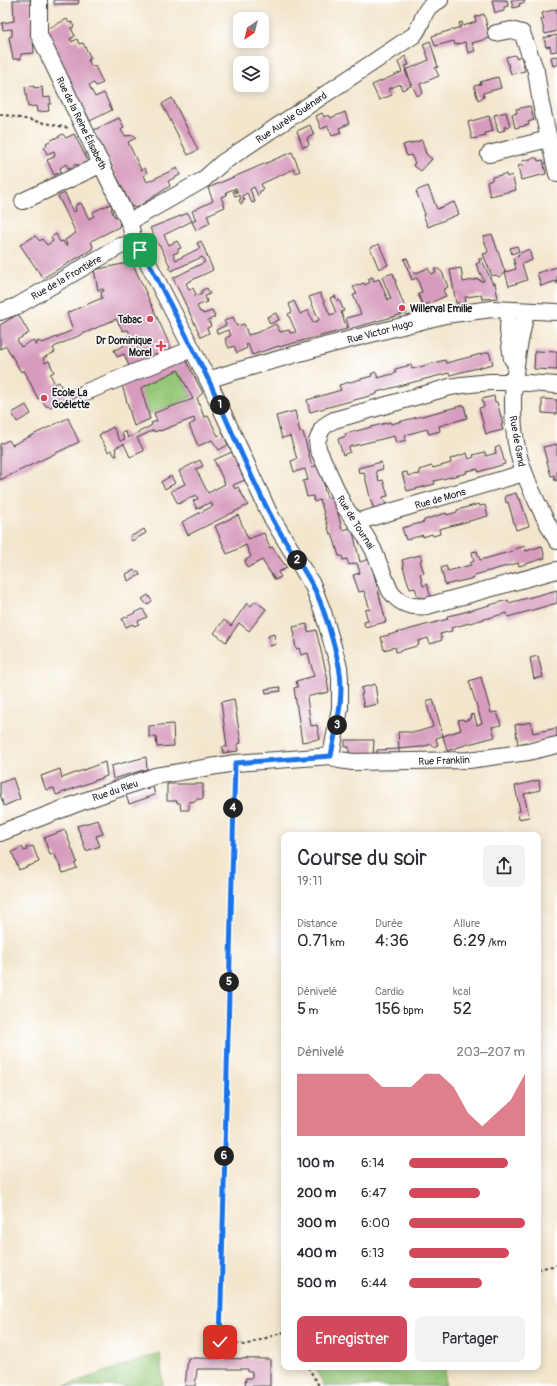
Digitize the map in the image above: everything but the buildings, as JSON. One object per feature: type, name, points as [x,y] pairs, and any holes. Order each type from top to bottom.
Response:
[{"type":"street","name":"Rue de la Reine Élisabeth","points":[[39,0],[39,36],[129,222],[132,233],[132,245]]},
{"type":"street","name":"Rue Aurèle Guénard","points":[[129,222],[203,180],[222,163],[414,35],[420,26],[425,11],[432,4],[440,0]]},
{"type":"street","points":[[496,33],[511,30],[522,33],[536,71],[548,139],[557,174]]},
{"type":"street","points":[[489,154],[548,139]]},
{"type":"street","points":[[23,201],[102,164]]},
{"type":"street","points":[[132,245],[140,250],[146,257],[208,380],[270,515],[313,586],[324,612],[338,662],[340,679],[340,708],[331,756]]},
{"type":"street","name":"Rue de la Frontière","points":[[0,312],[17,306],[120,246],[132,245]]},
{"type":"street","name":"Rue Victor Hugo","points":[[208,380],[328,345],[445,315],[478,310],[557,312]]},
{"type":"street","points":[[509,310],[508,331],[514,382]]},
{"type":"street","points":[[514,382],[518,350],[526,311]]},
{"type":"street","points":[[86,392],[192,349]]},
{"type":"street","name":"Rue de Tournai","points":[[557,385],[514,382],[475,383],[450,387],[334,420],[322,429],[317,441],[318,449],[341,500],[373,549],[390,591],[399,601],[412,607],[426,606],[557,570]]},
{"type":"street","name":"Rue de Gand","points":[[514,382],[514,420],[518,453],[524,473],[557,541]]},
{"type":"street","name":"Rue de Mons","points":[[356,522],[524,473]]},
{"type":"street","name":"Rue Franklin","points":[[331,756],[343,761],[352,762],[469,760],[528,752],[557,745]]},
{"type":"street","name":"Rue du Rieu","points":[[0,833],[155,776],[235,763],[331,756]]},
{"type":"path","points":[[0,114],[86,132]]},
{"type":"path","points":[[235,763],[220,1342],[245,1345],[281,1333]]},
{"type":"path","points":[[541,1268],[557,1264]]},
{"type":"path","points":[[310,1370],[319,1386]]},
{"type":"green space","points":[[177,370],[192,397],[149,414],[140,388]]},
{"type":"green space","points":[[160,1353],[163,1386],[64,1386]]},
{"type":"green space","points":[[316,1370],[445,1370],[445,1386],[324,1386]]},
{"type":"place","name":"Willerval Emilie","points":[[402,308]]},
{"type":"place","name":"Tabac","points":[[150,319]]},
{"type":"place","name":"Dr Dominique Morel","points":[[161,346]]},
{"type":"place","name":"Ecole La Goélette","points":[[44,398]]},
{"type":"route","points":[[140,250],[146,257],[208,380],[270,515],[308,576],[317,594],[324,612],[337,658],[340,679],[340,708],[331,756],[235,763],[220,1342]]}]
